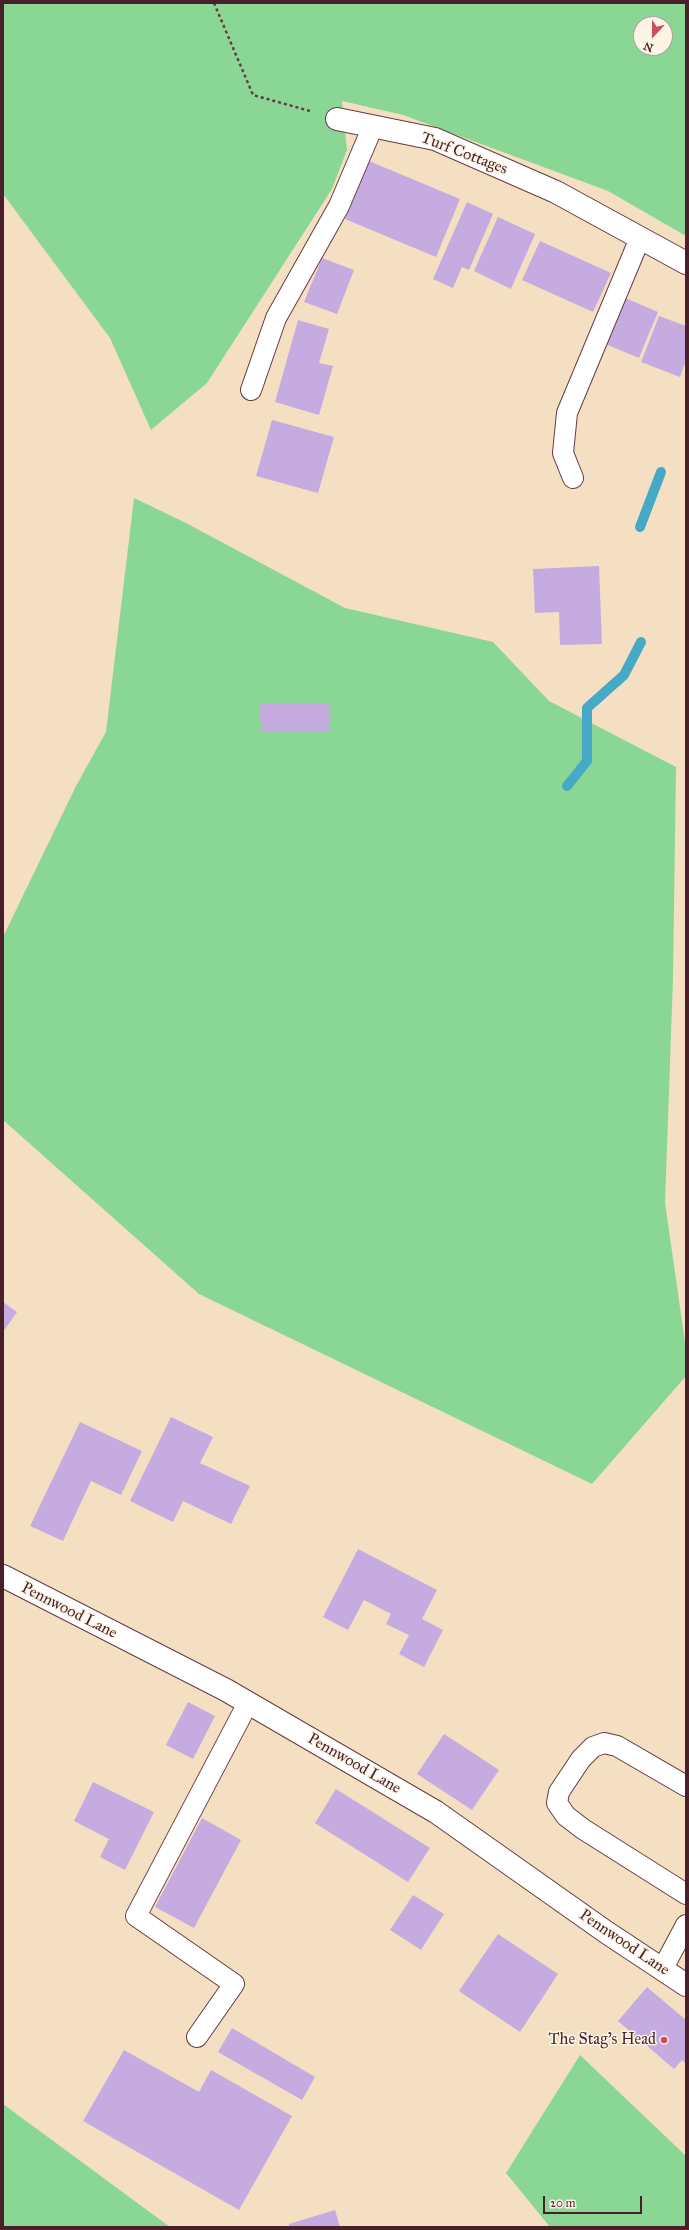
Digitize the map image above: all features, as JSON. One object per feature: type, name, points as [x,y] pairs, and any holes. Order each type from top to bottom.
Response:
[{"type":"street","name":"Turf Cottages","points":[[337,119],[435,139],[556,192],[686,263]]},
{"type":"street","name":"Pennwood Lane","points":[[3,1576],[248,1703],[436,1812],[662,1970],[686,1985]]},
{"type":"lane","points":[[251,390],[276,318],[339,206],[373,126]]},
{"type":"lane","points":[[573,478],[563,452],[567,413],[640,238]]},
{"type":"lane","points":[[197,2037],[234,1984],[136,1916],[248,1703]]},
{"type":"lane","points":[[686,1786],[617,1746],[604,1743],[593,1747],[581,1758],[559,1792],[557,1803],[566,1816],[583,1829],[686,1894]]},
{"type":"lane","points":[[662,1970],[686,1925]]},
{"type":"path","points":[[214,3],[253,95],[337,119]]},
{"type":"green space","points":[[3,3],[686,3],[686,236],[608,191],[403,115],[342,101],[347,150],[332,189],[207,383],[151,430],[110,338],[3,194]]},
{"type":"green space","points":[[134,498],[186,523],[345,608],[493,642],[549,701],[676,767],[673,978],[665,1203],[686,1349],[686,1376],[592,1484],[199,1294],[3,1120],[3,937],[76,786],[106,732]]},
{"type":"green space","points":[[580,2055],[686,2156],[686,2227],[550,2227],[506,2173]]},
{"type":"green space","points":[[3,2104],[170,2227],[3,2227]]},
{"type":"building","points":[[369,161],[460,199],[436,257],[345,219]]},
{"type":"building","points":[[467,202],[493,214],[469,270],[462,267],[453,288],[433,279]]},
{"type":"building","points":[[498,217],[535,234],[511,289],[474,271]]},
{"type":"building","points":[[540,241],[611,273],[593,312],[522,280]]},
{"type":"building","points":[[322,258],[354,270],[337,314],[304,302]]},
{"type":"building","points":[[623,297],[658,312],[639,358],[603,343]]},
{"type":"building","points":[[659,316],[686,326],[686,360],[680,377],[641,362]]},
{"type":"building","points":[[298,320],[329,329],[319,363],[333,366],[319,415],[275,402]]},
{"type":"building","points":[[272,420],[334,437],[318,493],[256,476]]},
{"type":"building","points":[[599,566],[602,644],[560,645],[559,612],[535,613],[533,569]]},
{"type":"building","points":[[330,703],[330,731],[261,732],[260,704]]},
{"type":"building","points":[[3,1302],[17,1312],[3,1332]]},
{"type":"building","points":[[171,1417],[213,1437],[200,1463],[250,1486],[231,1524],[183,1501],[173,1522],[130,1501]]},
{"type":"building","points":[[80,1422],[142,1451],[121,1495],[91,1481],[63,1541],[30,1526]]},
{"type":"building","points":[[358,1549],[437,1590],[422,1619],[443,1630],[424,1667],[399,1654],[409,1635],[386,1624],[391,1614],[364,1600],[348,1630],[323,1617]]},
{"type":"building","points":[[188,1702],[215,1716],[193,1759],[166,1745]]},
{"type":"building","points":[[444,1734],[499,1770],[472,1810],[417,1774]]},
{"type":"building","points":[[93,1782],[154,1812],[125,1870],[100,1857],[109,1839],[74,1821]]},
{"type":"building","points":[[336,1789],[430,1848],[408,1882],[315,1823]]},
{"type":"building","points":[[202,1818],[241,1840],[194,1928],[155,1907]]},
{"type":"building","points":[[413,1895],[444,1914],[421,1950],[390,1930]]},
{"type":"building","points":[[498,1934],[558,1974],[520,2032],[459,1991]]},
{"type":"building","points":[[647,1987],[686,2020],[686,2064],[682,2060],[674,2069],[618,2021]]},
{"type":"building","points":[[232,2028],[315,2077],[302,2100],[218,2052]]},
{"type":"building","points":[[124,2050],[199,2092],[211,2070],[292,2116],[239,2210],[83,2121]]},
{"type":"building","points":[[335,2210],[340,2227],[289,2227],[289,2224]]},
{"type":"waterway","points":[[640,527],[661,472]]},
{"type":"waterway","points":[[567,786],[587,761],[587,708],[624,675],[641,642]]},
{"type":"place","name":"The Stag's Head","points":[[664,2040]]}]
